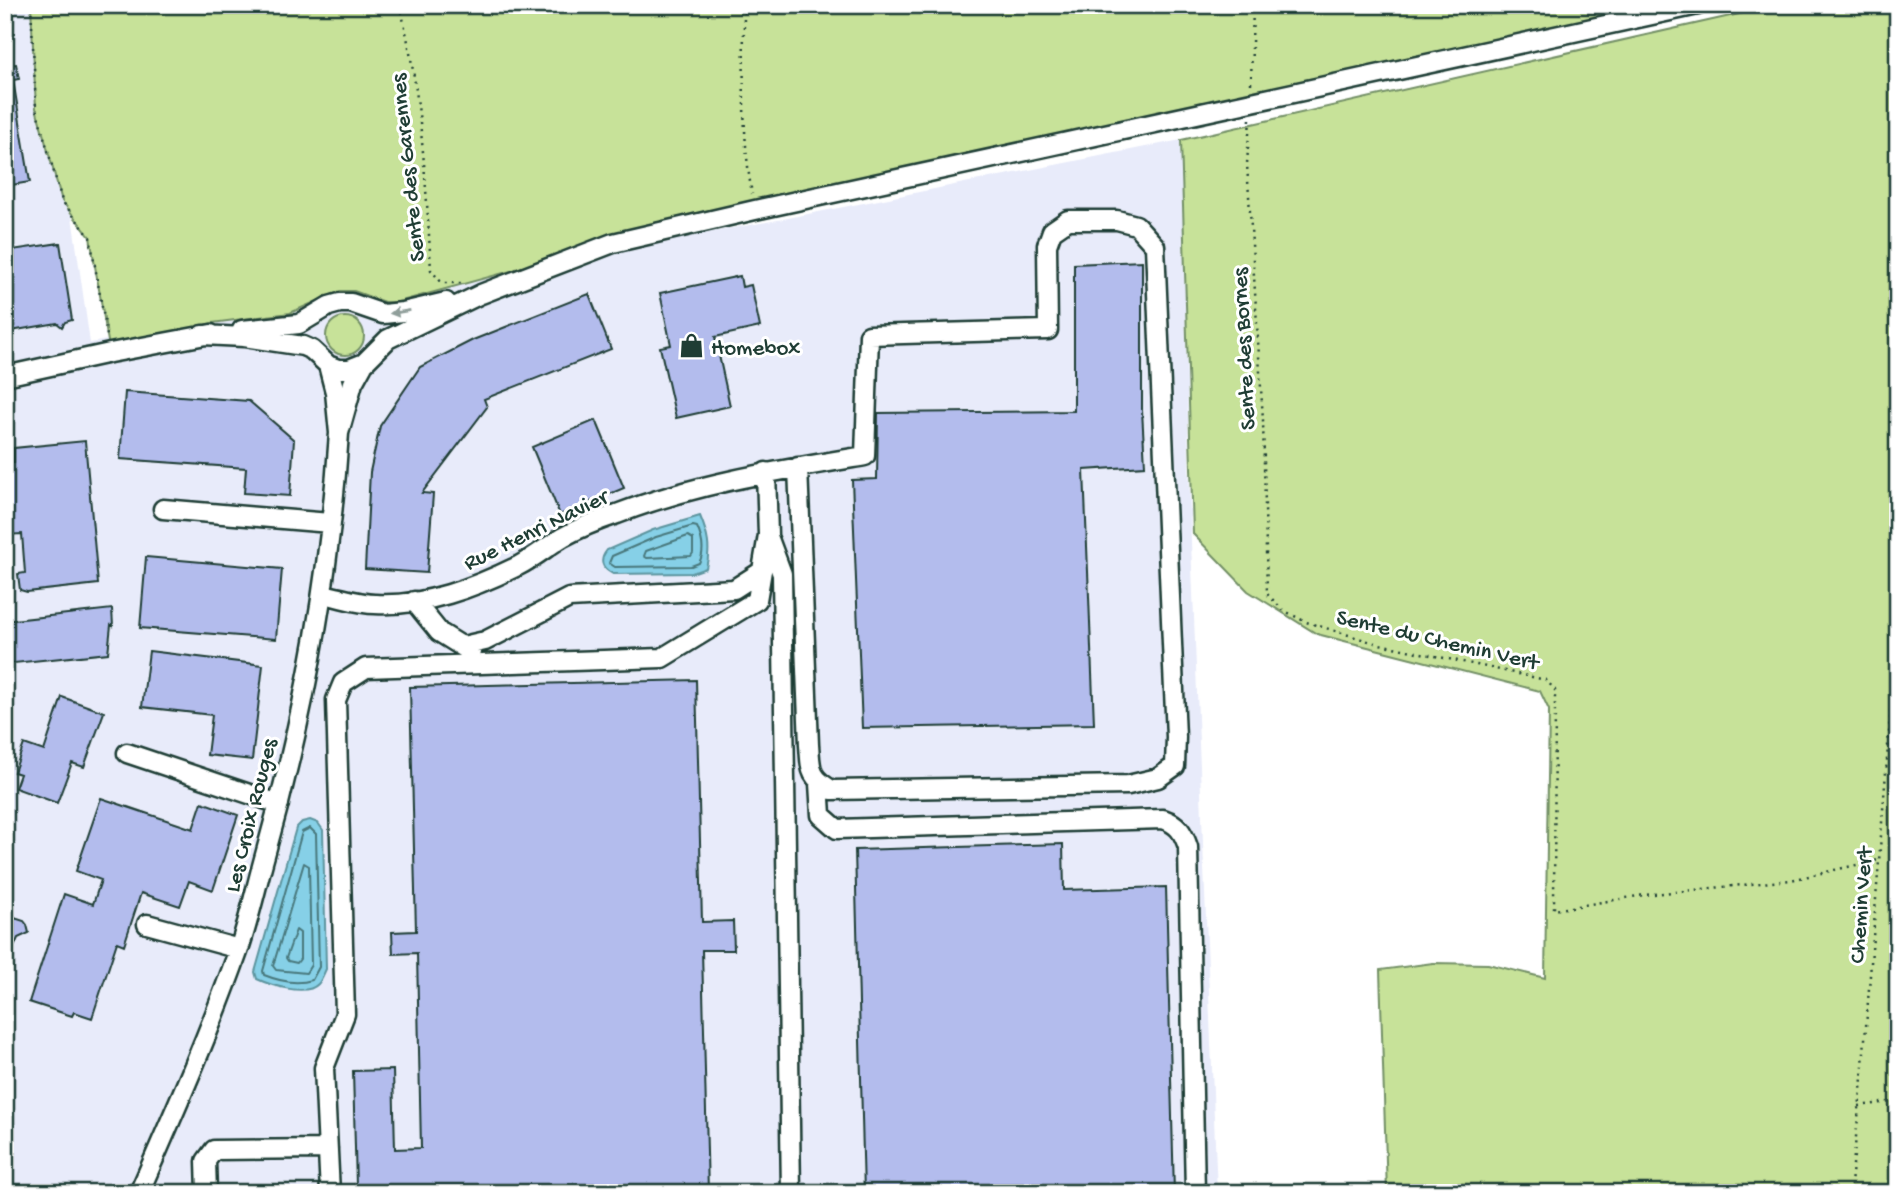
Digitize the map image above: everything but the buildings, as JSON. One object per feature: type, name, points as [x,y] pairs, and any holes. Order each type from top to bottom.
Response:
[{"type":"street","points":[[202,335],[294,344],[309,348],[322,360],[344,370],[355,368],[394,336],[481,294],[613,243],[1698,5]]},
{"type":"street","name":"Rue Henri Navier","points":[[323,594],[375,604],[414,601],[461,591],[520,565],[564,536],[684,491],[766,472],[865,456],[869,335],[1048,330],[1047,245],[1052,231],[1068,220],[1117,220],[1136,225],[1155,246],[1176,724],[1175,766],[1157,778],[1128,785],[832,790],[819,783]]},
{"type":"street","points":[[5,376],[202,335],[299,324],[329,306],[345,302],[383,314],[481,294]]},
{"type":"street","points":[[366,310],[373,318],[378,340],[370,357]]},
{"type":"street","points":[[320,313],[311,332],[312,344],[322,360]]},
{"type":"street","name":"Les Croix Rouges","points":[[139,1193],[194,1070],[239,949],[279,804],[312,660],[323,594],[339,432],[353,383],[370,357]]},
{"type":"street","name":"Les Croix Rouges","points":[[322,360],[335,392],[339,432]]},
{"type":"street","points":[[798,467],[809,744],[812,774],[819,783],[821,815],[828,823],[837,829],[1163,819],[1175,823],[1183,833],[1188,847],[1195,1193]]},
{"type":"street","points":[[330,1193],[324,1068],[345,1014],[336,700],[344,683],[366,668],[662,658],[757,600],[768,535],[766,472]]},
{"type":"street","points":[[163,509],[330,523]]},
{"type":"street","points":[[768,535],[782,574],[792,1193]]},
{"type":"street","points":[[463,646],[485,641],[569,598],[734,589],[762,571]]},
{"type":"street","points":[[414,601],[439,632],[490,664]]},
{"type":"street","points":[[127,753],[279,804]]},
{"type":"street","points":[[147,924],[239,949]]},
{"type":"street","points":[[207,1193],[206,1161],[214,1150],[328,1149]]},
{"type":"path","points":[[31,5],[36,108],[62,201],[90,237],[110,353]]},
{"type":"path","name":"Sente des Garennes","points":[[400,5],[409,43],[424,147],[432,270],[442,283],[462,283],[481,294]]},
{"type":"path","points":[[744,5],[744,118],[747,169],[755,210]]},
{"type":"path","name":"Sente des Bornes","points":[[1253,5],[1247,164],[1263,420],[1267,594]]},
{"type":"path","name":"Sente du Chemin Vert","points":[[1267,594],[1283,610],[1306,622],[1375,643],[1546,680],[1555,690],[1554,910],[1644,895],[1791,880],[1878,860]]},
{"type":"path","name":"Chemin Vert","points":[[1850,1193],[1898,619]]},
{"type":"path","points":[[1859,1106],[1898,1101]]},
{"type":"shaded area","points":[[5,5],[42,5],[90,343],[778,220],[1181,140],[1191,542],[1217,1193],[5,1193]]},
{"type":"green space","points":[[31,5],[1698,5],[613,243],[398,302],[384,302],[354,291],[340,291],[290,313],[212,323],[110,353],[90,237],[62,201],[36,108]]},
{"type":"green space","points":[[1779,5],[1898,5],[1898,1193],[1387,1193],[1380,970],[1433,963],[1488,964],[1545,978],[1549,710],[1540,691],[1317,634],[1248,591],[1193,534],[1181,140]]},
{"type":"green space","points":[[345,317],[358,323],[364,336],[358,349],[345,355],[332,349],[326,336],[332,323]]},
{"type":"water","points":[[700,516],[708,542],[706,568],[692,573],[613,574],[604,566],[602,560],[607,550],[653,530]]},
{"type":"water","points":[[310,820],[318,823],[323,830],[326,969],[318,984],[305,990],[297,990],[257,979],[255,972],[296,828],[302,822]]},
{"type":"place","name":"Homebox","points":[[691,346]]}]
